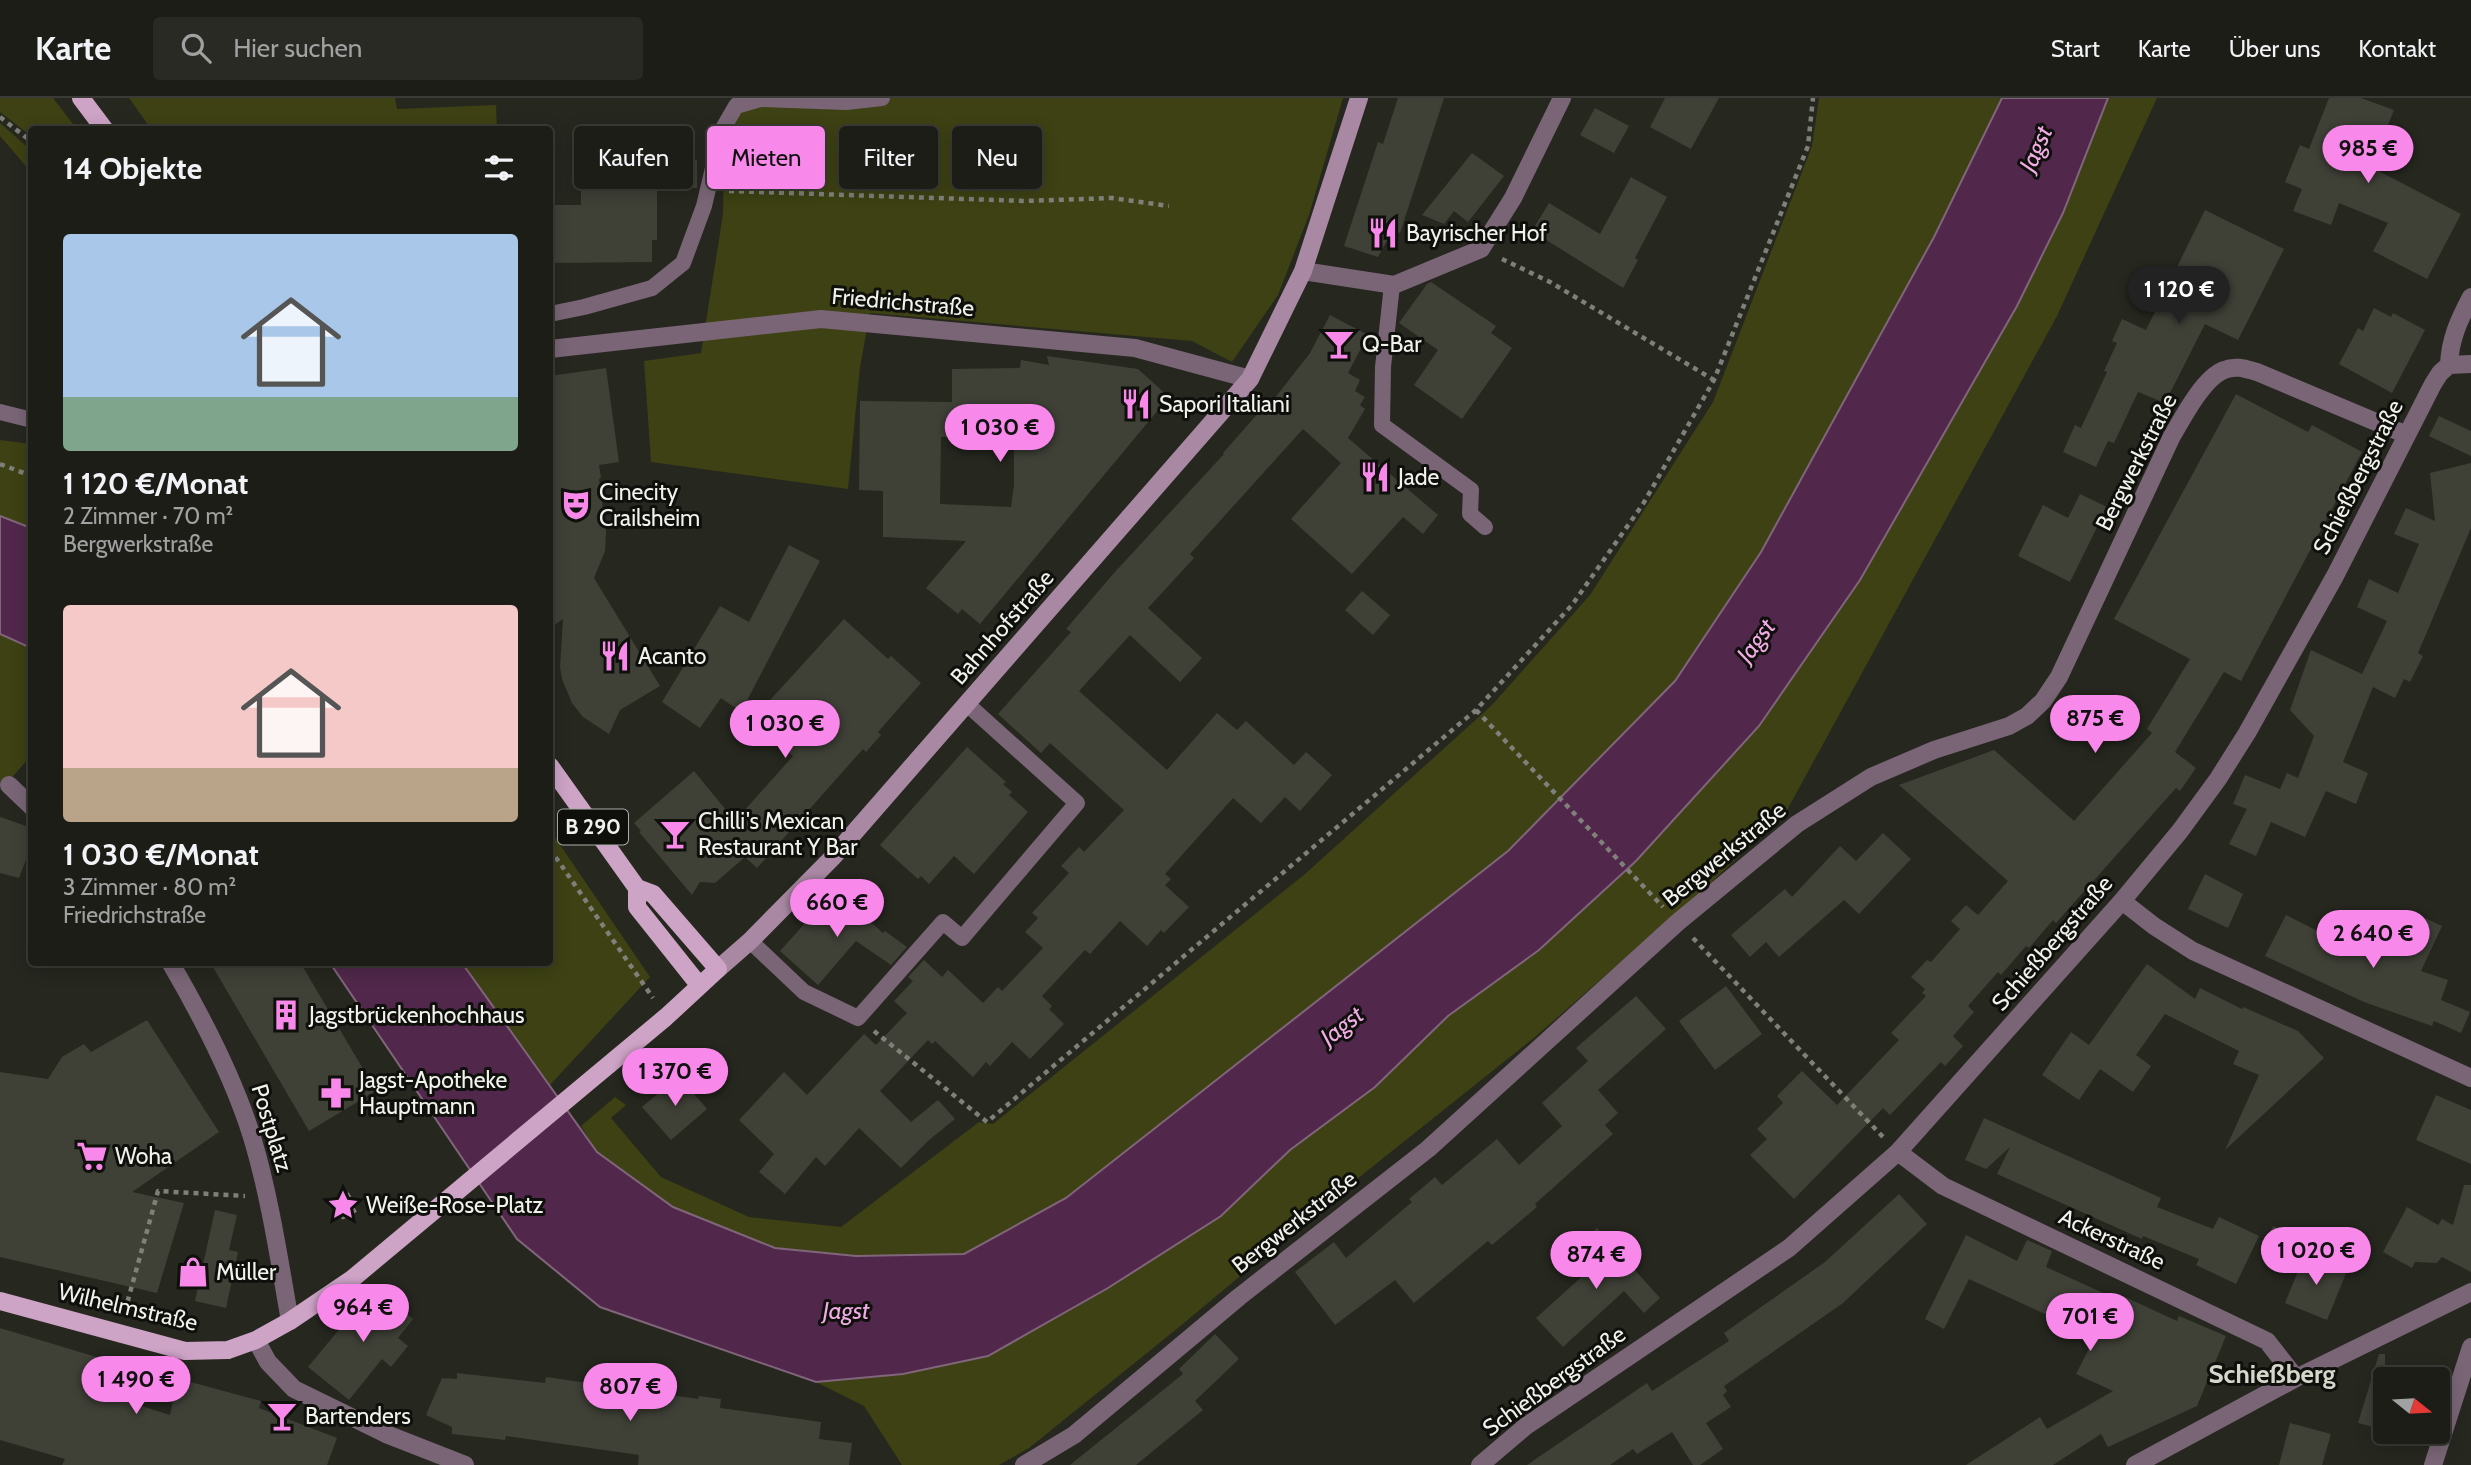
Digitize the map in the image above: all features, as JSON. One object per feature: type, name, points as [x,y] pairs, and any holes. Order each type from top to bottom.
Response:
[{"type":"main road","points":[[81,98],[102,126]]},
{"type":"main road","name":"Bahnhofstraße","points":[[699,985],[750,941],[832,858],[1250,379],[1303,271],[1359,98]]},
{"type":"main road","name":"B 290","points":[[553,770],[637,888],[653,894],[718,969]]},
{"type":"main road","name":"B 290","points":[[637,888],[637,907],[699,985]]},
{"type":"main road","points":[[666,1017],[699,985]]},
{"type":"main road","name":"Wilhelmstraße","points":[[0,1301],[185,1351],[229,1350],[256,1340],[290,1321],[352,1279],[600,1069],[666,1017]]},
{"type":"street","points":[[1303,271],[1392,285],[1481,249],[1513,198],[1562,98]]},
{"type":"street","name":"Schießbergstraße","points":[[1480,1465],[1526,1426],[1789,1248],[1898,1153],[2122,901],[2180,831],[2247,733],[2335,576],[2433,384],[2449,365],[2450,345],[2471,297]]},
{"type":"street","name":"Friedrichstraße","points":[[553,349],[821,319],[1135,348],[1250,379]]},
{"type":"street","points":[[2449,365],[2471,364]]},
{"type":"street","name":"Bergwerkstraße","points":[[1024,1465],[1074,1435],[1239,1297],[1428,1149],[1678,922],[1797,824],[1871,777],[1934,750],[2010,726],[2027,716],[2043,701],[2059,677],[2171,438],[2193,401],[2213,377],[2224,370],[2239,367],[2257,372],[2407,435]]},
{"type":"street","points":[[9,785],[28,803]]},
{"type":"street","points":[[2122,901],[2193,951],[2471,1079]]},
{"type":"street","name":"Postplatz","points":[[172,966],[232,1082],[252,1137],[268,1198],[290,1321]]},
{"type":"street","name":"Ackerstraße","points":[[1898,1153],[1943,1186],[2267,1341],[2296,1378]]},
{"type":"street","points":[[2135,1465],[2296,1378],[2471,1292]]},
{"type":"street","points":[[256,1340],[268,1362],[294,1390],[386,1434],[465,1465]]},
{"type":"street","points":[[2434,1465],[2471,1347]]},
{"type":"lane","points":[[553,313],[652,288],[683,263],[707,190],[722,130],[740,102],[760,99],[846,102],[882,98]]},
{"type":"lane","points":[[1392,285],[1383,367],[1382,425],[1471,490],[1470,514],[1485,527]]},
{"type":"lane","points":[[0,412],[28,419]]},
{"type":"lane","points":[[750,941],[804,992],[858,1018],[943,922],[962,938],[1077,803],[967,704]]},
{"type":"path","points":[[858,1018],[987,1122],[1476,710],[1572,605],[1643,504],[1714,380],[1808,146],[1813,98]]},
{"type":"path","points":[[0,117],[28,139]]},
{"type":"path","points":[[707,190],[1026,201],[1112,198],[1169,206]]},
{"type":"path","points":[[1481,249],[1550,282],[1714,380]]},
{"type":"path","points":[[0,464],[28,474]]},
{"type":"path","points":[[1476,710],[1657,900]]},
{"type":"path","points":[[553,854],[666,1017]]},
{"type":"path","points":[[553,865],[558,861]]},
{"type":"path","points":[[1678,922],[1898,1153]]},
{"type":"path","points":[[119,1332],[158,1191],[268,1198]]},
{"type":"path","points":[[332,1199],[343,1217],[357,1209],[345,1191]]},
{"type":"green space","points":[[0,98],[53,98],[75,126],[28,126],[28,134],[0,112]]},
{"type":"green space","points":[[129,98],[395,98],[397,109],[496,105],[497,126],[149,126]]},
{"type":"green space","points":[[736,98],[1343,98],[1309,215],[1278,295],[1232,362],[1192,341],[870,313],[860,367],[848,489],[651,462],[644,361],[701,353],[723,214],[723,189],[825,189],[825,126],[727,126]]},
{"type":"green space","points":[[1819,98],[2002,98],[1934,237],[1761,552],[1675,681],[1508,851],[1066,1198],[964,1254],[856,1256],[775,1248],[673,1207],[597,1152],[581,1126],[615,1097],[626,1105],[611,1118],[661,1177],[749,1217],[841,1227],[979,1122],[993,1124],[1305,874],[1492,705],[1590,595],[1713,402],[1812,146]]},
{"type":"green space","points":[[2108,98],[2157,98],[2057,316],[1786,812],[1702,891],[1535,1037],[1342,1191],[1029,1448],[999,1465],[902,1465],[864,1406],[816,1382],[903,1374],[988,1356],[1290,1150],[1375,1087],[1448,1016],[1539,950],[1636,861],[1759,726],[2105,108]]},
{"type":"green space","points":[[0,123],[28,147],[28,169],[0,136]]},
{"type":"green space","points":[[0,440],[28,444],[28,527],[0,516]]},
{"type":"green space","points":[[0,634],[28,647],[28,759],[6,784],[0,781]]},
{"type":"green space","points":[[553,834],[650,977],[550,1085],[464,966],[553,966]]},
{"type":"water","name":"Jagst","points":[[2002,98],[2108,98],[2063,213],[2017,306],[1860,580],[1759,726],[1636,861],[1539,950],[1448,1016],[1375,1087],[1290,1150],[1221,1216],[1108,1288],[988,1356],[903,1374],[816,1382],[600,1307],[517,1239],[332,966],[464,966],[597,1152],[673,1207],[775,1248],[856,1256],[964,1254],[1066,1198],[1508,851],[1675,681],[1761,552],[1934,237]]},
{"type":"water","points":[[0,516],[28,527],[28,647],[0,634]]},
{"type":"building","points":[[1398,98],[1444,98],[1400,233],[1393,230],[1378,257],[1344,246],[1378,142],[1383,144]]},
{"type":"building","points":[[1665,98],[1719,98],[1691,149],[1650,127]]},
{"type":"building","points":[[2329,98],[2361,98],[2394,110],[2371,167],[2461,214],[2427,279],[2373,251],[2388,223],[2339,203],[2331,225],[2293,211],[2302,189],[2285,182],[2300,145],[2309,149]]},
{"type":"building","points":[[1595,108],[1629,126],[1614,153],[1580,135]]},
{"type":"building","points":[[1472,153],[1504,176],[1468,222],[1454,211],[1444,224],[1422,215]]},
{"type":"building","points":[[693,160],[697,160],[697,188],[693,188]]},
{"type":"building","points":[[1631,177],[1667,197],[1635,258],[1638,260],[1623,288],[1532,231],[1549,203],[1600,234]]},
{"type":"building","points":[[581,189],[657,189],[657,240],[652,240],[652,262],[553,263],[553,205],[581,205]]},
{"type":"building","points":[[2205,210],[2284,249],[2238,340],[2205,324],[2165,403],[2138,392],[2114,443],[2108,441],[2096,467],[2063,452],[2075,425],[2081,428],[2107,372],[2104,371],[2117,343],[2112,341],[2122,319],[2146,330]]},
{"type":"building","points":[[1431,282],[1496,326],[1491,333],[1512,348],[1462,419],[1414,385],[1438,350],[1399,323]]},
{"type":"building","points":[[2374,308],[2391,317],[2393,313],[2425,330],[2392,393],[2339,364],[2358,328],[2363,331]]},
{"type":"building","points":[[1330,315],[1368,335],[1348,373],[1360,380],[1355,391],[1365,397],[1360,405],[1365,409],[1348,438],[1438,515],[1423,534],[1403,517],[1352,574],[1291,519],[1341,463],[1303,429],[1190,554],[1194,558],[1148,608],[1202,658],[1180,682],[1130,635],[1079,691],[1167,770],[1217,713],[1237,730],[1246,721],[1294,765],[1306,752],[1332,775],[1300,811],[1285,797],[1261,823],[1233,798],[1165,874],[1171,879],[1165,885],[1189,907],[1164,933],[1161,930],[1147,946],[1120,921],[1090,954],[1085,950],[1042,996],[1052,1006],[1049,1009],[1064,1024],[1030,1059],[1012,1042],[990,1066],[986,1062],[973,1077],[935,1041],[932,1044],[928,1040],[880,1091],[911,1122],[938,1100],[955,1119],[901,1168],[859,1128],[825,1166],[816,1157],[785,1194],[759,1172],[774,1154],[739,1120],[784,1072],[807,1095],[864,1034],[876,1045],[907,1013],[894,1001],[913,981],[908,977],[924,960],[942,977],[948,970],[983,1003],[998,987],[1002,991],[1043,948],[1025,932],[1038,918],[1032,913],[1069,873],[1061,866],[1079,847],[1084,852],[1124,810],[1050,743],[1041,753],[998,714],[1071,632],[1066,629],[1114,573],[1261,410],[1264,412],[1310,353]]},
{"type":"building","points":[[1047,356],[1138,369],[1169,397],[980,624],[962,609],[958,614],[926,588],[966,541],[883,537],[883,491],[859,490],[860,401],[952,402],[952,369],[1020,368],[1021,360],[1049,365]],"holes":[[[941,437],[1014,437],[1011,507],[940,504]]]},
{"type":"building","points":[[606,368],[619,462],[599,465],[606,532],[605,551],[594,578],[660,686],[620,710],[609,734],[583,717],[572,703],[560,667],[563,619],[553,626],[553,376]]},
{"type":"building","points":[[2236,394],[2308,432],[2312,425],[2362,452],[2241,681],[2224,672],[2175,752],[2196,768],[2180,791],[2176,788],[2056,923],[2053,920],[2029,948],[2026,946],[2001,975],[1998,972],[1968,1006],[1974,1012],[1953,1036],[1963,1046],[1945,1066],[1941,1062],[1890,1115],[1883,1108],[1794,1199],[1750,1155],[1767,1139],[1757,1129],[1783,1103],[1777,1096],[1802,1071],[1837,1105],[1899,1040],[1891,1033],[1926,996],[1922,993],[1925,989],[1911,977],[1927,960],[1931,962],[1960,929],[1951,921],[1966,905],[1978,915],[2008,881],[1899,785],[1994,750],[2074,821],[2152,733],[2147,729],[2190,659],[2114,619]]},
{"type":"building","points":[[2439,416],[2471,431],[2471,456],[2429,436]]},
{"type":"building","points":[[2471,463],[2471,528],[2418,653],[2423,656],[2410,682],[2404,679],[2395,698],[2373,687],[2343,762],[2368,773],[2356,804],[2326,791],[2305,837],[2271,822],[2256,856],[2229,844],[2247,809],[2233,804],[2245,775],[2280,789],[2287,773],[2298,778],[2314,736],[2290,710],[2311,650],[2362,674],[2387,621],[2357,607],[2369,579],[2398,593],[2419,544],[2394,534],[2406,508],[2435,521],[2430,473]]},
{"type":"building","points":[[2080,494],[2107,507],[2070,582],[2018,556],[2043,505],[2068,518]]},
{"type":"building","points":[[789,545],[820,561],[741,712],[721,698],[700,728],[662,702],[720,606],[749,622]]},
{"type":"building","points":[[1362,591],[1390,615],[1373,635],[1345,610]]},
{"type":"building","points":[[844,619],[888,659],[891,656],[921,683],[878,732],[881,735],[866,752],[863,749],[757,868],[745,857],[715,883],[700,882],[692,895],[634,823],[694,771],[735,821],[793,756],[752,720]]},
{"type":"building","points":[[967,747],[1006,782],[1003,784],[1012,792],[1009,795],[1028,812],[974,874],[954,856],[929,884],[921,876],[918,879],[880,845]]},
{"type":"building","points":[[0,817],[28,827],[28,854],[19,878],[0,873]]},
{"type":"building","points":[[1883,833],[1911,859],[1859,914],[1844,900],[1779,957],[1766,942],[1750,957],[1731,935],[1785,889],[1792,897],[1840,846],[1856,861]]},
{"type":"building","points":[[2205,874],[2243,894],[2228,928],[2188,909]]},
{"type":"building","points":[[835,890],[883,933],[885,931],[907,947],[891,965],[856,941],[818,985],[780,951]]},
{"type":"building","points":[[2416,914],[2442,926],[2421,971],[2448,980],[2441,1000],[2470,1012],[2461,1033],[2434,1021],[2432,1026],[2364,1002],[2265,956],[2286,915],[2347,946],[2353,932],[2397,953]]},
{"type":"building","points":[[2147,964],[2195,999],[2200,988],[2242,1009],[2243,1007],[2298,1031],[2324,1058],[2225,1150],[2259,1075],[2233,1064],[2239,1051],[2165,1014],[2136,1055],[2151,1066],[2133,1092],[2100,1069],[2079,1100],[2042,1075],[2071,1032],[2089,1045]]},
{"type":"building","name":"Jagstbrückenhochhaus","points":[[212,966],[302,966],[376,1091],[309,1131]]},
{"type":"building","points":[[1726,986],[1762,1034],[1715,1070],[1679,1021]]},
{"type":"building","points":[[1636,996],[1666,1029],[1598,1090],[1618,1113],[1605,1125],[1613,1134],[1535,1204],[1537,1207],[1492,1245],[1488,1241],[1414,1303],[1395,1280],[1335,1325],[1295,1272],[1334,1242],[1346,1258],[1412,1202],[1409,1199],[1435,1177],[1442,1185],[1497,1139],[1519,1165],[1562,1126],[1542,1103],[1588,1061],[1576,1048]]},
{"type":"building","name":"Woha","points":[[147,1020],[219,1132],[132,1192],[184,1203],[157,1293],[0,1257],[0,1072],[48,1079],[62,1057],[84,1044],[91,1052]]},
{"type":"building","points":[[679,1076],[707,1109],[671,1140],[642,1107]]},
{"type":"building","points":[[2436,1095],[2471,1110],[2471,1164],[2416,1140]]},
{"type":"building","points":[[1984,1118],[2161,1198],[2157,1207],[2213,1229],[2219,1217],[2259,1236],[2236,1284],[2196,1265],[2199,1259],[2143,1236],[2142,1239],[1997,1174],[2010,1147],[1986,1169],[1965,1160]]},
{"type":"building","points":[[2464,1185],[2471,1185],[2471,1272],[2442,1257],[2437,1263],[2415,1262],[2412,1268],[2383,1252],[2407,1207],[2438,1225],[2442,1219],[2453,1225]]},
{"type":"building","points":[[1899,1194],[1927,1224],[1843,1303],[1724,1386],[1727,1391],[1723,1395],[1731,1407],[1706,1423],[1723,1449],[1700,1465],[1693,1465],[1672,1432],[1637,1454],[1633,1449],[1610,1465],[1527,1465],[1647,1383],[1652,1391],[1729,1341],[1724,1333],[1825,1262]]},
{"type":"building","points":[[215,1210],[237,1215],[229,1250],[238,1252],[226,1308],[195,1301]]},
{"type":"building","points":[[2273,1226],[2297,1236],[2285,1264],[2261,1254]]},
{"type":"building","points":[[1597,1228],[1660,1298],[1644,1313],[1624,1291],[1563,1347],[1536,1318],[1598,1262],[1581,1242]]},
{"type":"building","points":[[1966,1235],[2017,1261],[2027,1240],[2052,1251],[2046,1267],[2121,1301],[2123,1296],[2177,1321],[2179,1316],[2226,1336],[2197,1406],[2108,1447],[2101,1434],[2053,1465],[1966,1465],[2040,1417],[2047,1429],[2113,1391],[2076,1374],[2095,1337],[1969,1279],[1944,1329],[1925,1319]]},
{"type":"building","points":[[2305,1254],[2347,1271],[2327,1320],[2285,1303]]},
{"type":"building","points":[[374,1287],[413,1319],[398,1338],[408,1346],[391,1367],[382,1359],[349,1400],[308,1367]]},
{"type":"building","points":[[0,1328],[133,1368],[123,1400],[170,1415],[177,1381],[187,1381],[261,1401],[259,1408],[337,1438],[327,1465],[62,1465],[65,1459],[0,1440]]},
{"type":"building","points":[[1215,1334],[1239,1359],[1195,1401],[1203,1410],[1136,1465],[1070,1465],[1183,1374],[1179,1369]]},
{"type":"building","points":[[2379,1354],[2385,1354],[2385,1367],[2375,1367]]},
{"type":"building","points":[[457,1373],[545,1383],[546,1377],[698,1399],[699,1396],[721,1399],[720,1408],[821,1422],[819,1439],[852,1443],[849,1465],[638,1465],[639,1455],[506,1436],[505,1440],[452,1434],[452,1427],[426,1415],[442,1378],[457,1379]]},
{"type":"building","points":[[2373,1374],[2373,1427],[2358,1423]]},
{"type":"building","points":[[2290,1423],[2331,1434],[2322,1465],[2279,1465]]},
{"type":"place","name":"Bayrischer Hof","points":[[1383,233]]},
{"type":"place","name":"Q-Bar","points":[[1339,344]]},
{"type":"place","name":"Sapori Italiani","points":[[1136,404]]},
{"type":"place","name":"Jade","points":[[1375,477]]},
{"type":"place","name":"Cinecity Crailsheim","points":[[576,505]]},
{"type":"place","name":"Acanto","points":[[615,656]]},
{"type":"place","name":"Chilli's Mexican Restaurant Y Bar","points":[[675,834]]},
{"type":"place","name":"Jagstbrückenhochhaus","points":[[286,1015]]},
{"type":"place","name":"Jagst-Apotheke Hauptmann","points":[[336,1093]]},
{"type":"place","name":"Woha","points":[[92,1156]]},
{"type":"place","name":"Weiße-Rose-Platz","points":[[343,1205]]},
{"type":"place","name":"Müller","points":[[193,1272]]},
{"type":"place","name":"Bartenders","points":[[282,1416]]},
{"type":"district","name":"Schießberg","points":[[2272,1374]]}]
